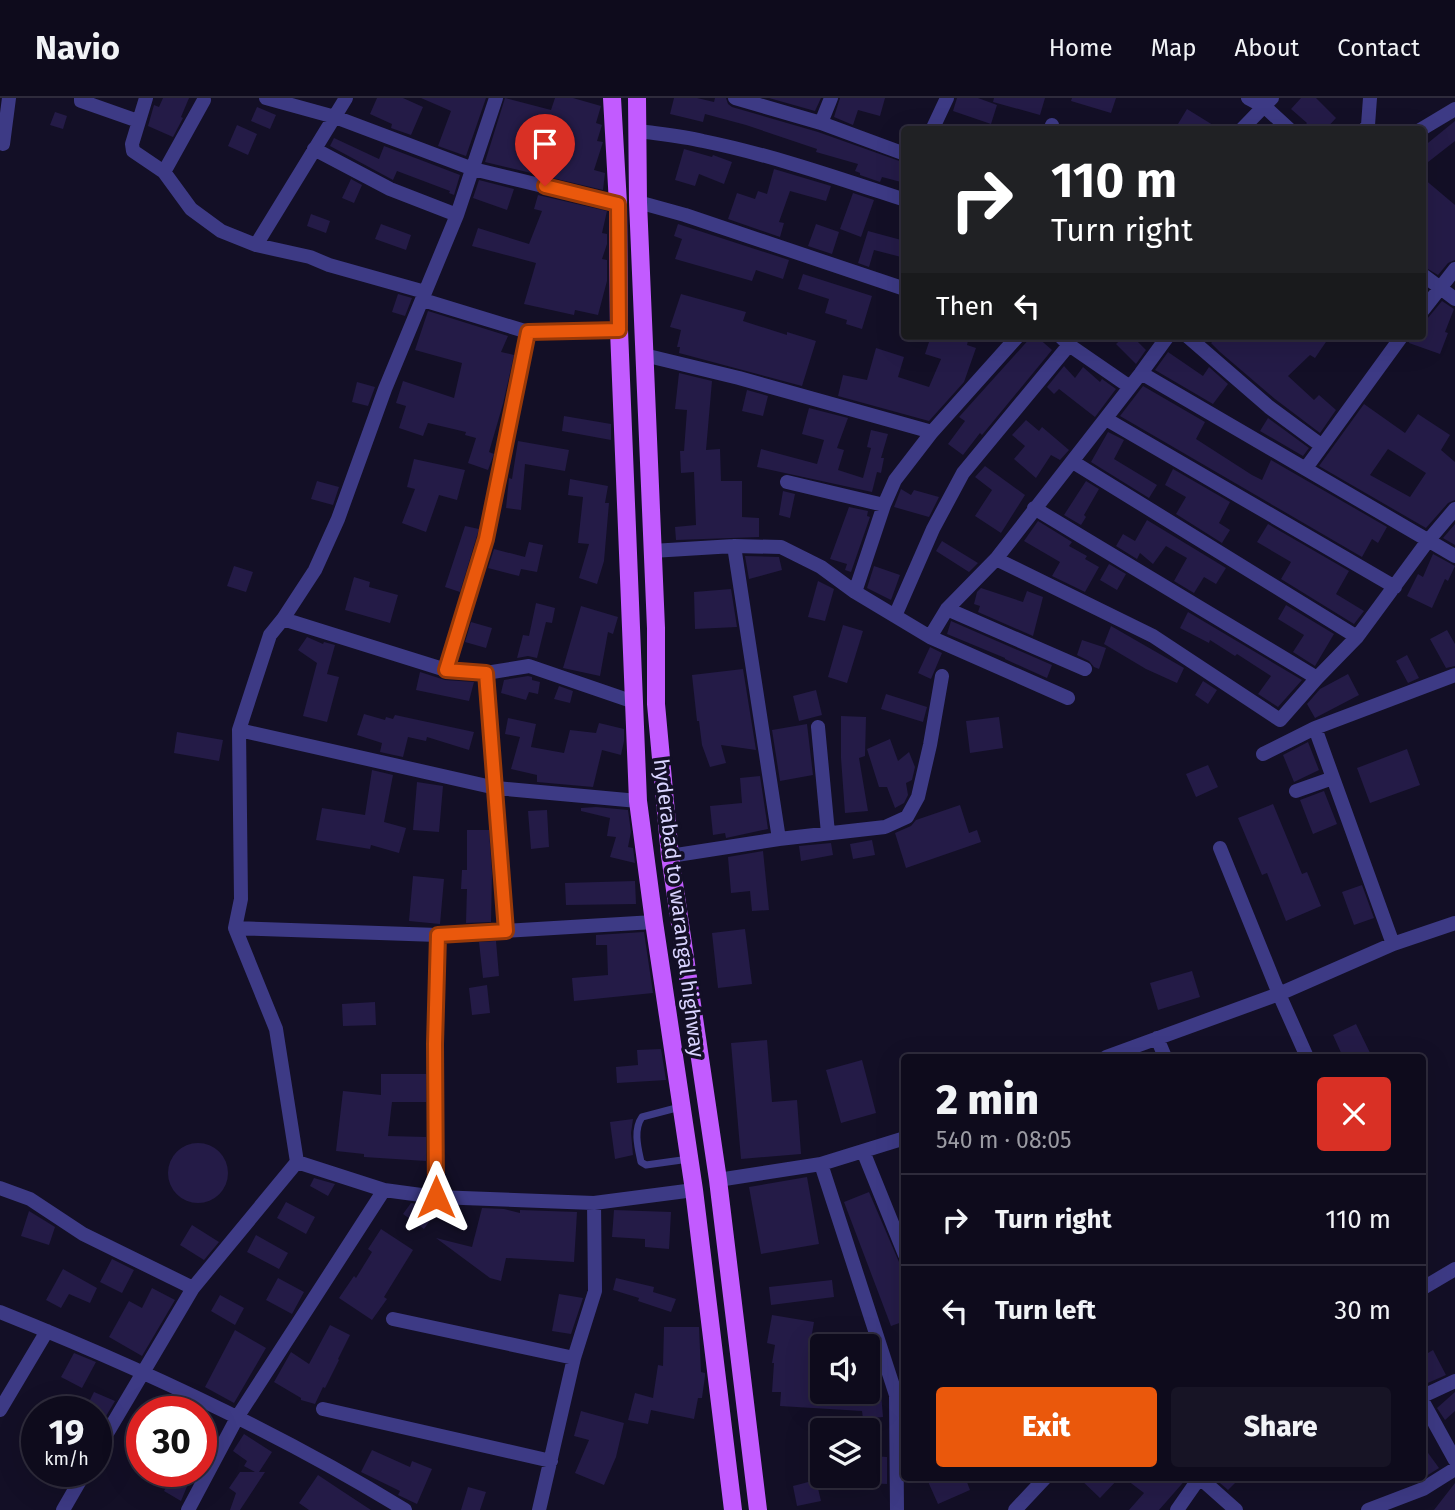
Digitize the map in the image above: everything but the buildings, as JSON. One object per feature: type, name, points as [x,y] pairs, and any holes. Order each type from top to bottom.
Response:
[{"type":"main road","name":"hyderabad to warangal highway","points":[[611,98],[618,204],[619,330],[638,801],[694,1189],[733,1510]]},
{"type":"main road","points":[[637,98],[638,202],[656,628],[656,704],[670,856],[718,1180],[758,1510]]},
{"type":"street","points":[[3,144],[9,98]]},
{"type":"street","points":[[146,98],[132,144],[133,151],[164,172],[191,208],[221,231],[256,245],[300,254],[528,332],[619,330]]},
{"type":"street","points":[[266,98],[335,117],[473,169],[618,204]]},
{"type":"street","points":[[256,245],[346,98]]},
{"type":"street","points":[[112,1424],[193,1288],[297,1162],[276,1029],[235,928],[240,899],[239,730],[270,635],[284,619],[315,570],[329,539],[385,389],[457,215],[496,98]]},
{"type":"street","points":[[734,98],[821,123],[901,153]]},
{"type":"street","points":[[821,123],[831,98]]},
{"type":"street","points":[[934,126],[947,98]]},
{"type":"street","points":[[1248,98],[1268,102],[1287,126]]},
{"type":"street","points":[[1367,126],[1370,98]]},
{"type":"street","points":[[80,99],[138,121]]},
{"type":"street","points":[[164,172],[204,100]]},
{"type":"street","points":[[1245,126],[1268,102]]},
{"type":"street","points":[[1426,126],[1455,109]]},
{"type":"street","points":[[639,131],[729,147],[901,199]]},
{"type":"street","points":[[314,149],[390,189],[457,215]]},
{"type":"street","points":[[638,202],[685,215],[901,288]]},
{"type":"street","points":[[1426,306],[1455,269]]},
{"type":"street","points":[[1426,277],[1455,299]]},
{"type":"street","points":[[446,670],[486,539],[528,332]]},
{"type":"street","points":[[855,592],[895,480],[932,432],[1014,340]]},
{"type":"street","points":[[930,637],[947,609],[996,559],[1034,508],[1073,463],[1165,340]]},
{"type":"street","points":[[1192,340],[1269,407],[1322,446]]},
{"type":"street","points":[[1306,468],[1399,340]]},
{"type":"street","points":[[895,616],[933,528],[963,473],[1065,341],[1130,387]]},
{"type":"street","points":[[644,355],[739,378],[932,432]]},
{"type":"street","points":[[1141,373],[1455,556]]},
{"type":"street","points":[[1106,419],[1395,587]]},
{"type":"street","points":[[1073,463],[1357,637]]},
{"type":"street","points":[[788,482],[884,505]]},
{"type":"street","points":[[1034,508],[1317,677]]},
{"type":"street","points":[[996,559],[1153,636],[1280,720],[1317,677],[1357,637],[1427,542],[1455,509]]},
{"type":"street","points":[[652,551],[733,546],[781,547],[821,567],[855,592],[930,637],[1068,698]]},
{"type":"street","points":[[733,546],[779,839]]},
{"type":"street","points":[[947,609],[1085,669]]},
{"type":"street","points":[[284,619],[446,670],[486,673],[529,666],[634,702]]},
{"type":"street","points":[[486,673],[506,931]]},
{"type":"street","points":[[1263,754],[1315,728],[1455,675]]},
{"type":"street","points":[[670,856],[779,839],[885,827],[906,817],[918,797],[942,676]]},
{"type":"street","points":[[818,727],[828,833]]},
{"type":"street","points":[[1315,728],[1393,944]]},
{"type":"street","points":[[239,730],[496,788],[638,801]]},
{"type":"street","points":[[1296,791],[1333,778]]},
{"type":"street","points":[[1220,848],[1306,1054]]},
{"type":"street","points":[[235,928],[438,935],[654,922]]},
{"type":"street","points":[[1113,1054],[1279,993],[1393,944],[1455,923]]},
{"type":"street","points":[[436,1197],[435,1044],[438,935]]},
{"type":"street","points":[[1157,1038],[1164,1054]]},
{"type":"street","points":[[718,1180],[821,1164],[901,1139]]},
{"type":"street","points":[[863,1151],[901,1245]]},
{"type":"street","points":[[297,1162],[384,1190],[436,1197],[594,1203],[694,1189]]},
{"type":"street","points":[[821,1164],[897,1395],[897,1510]]},
{"type":"street","points":[[0,1188],[30,1199],[83,1234],[193,1288]]},
{"type":"street","points":[[188,1510],[238,1416],[384,1190]]},
{"type":"street","points":[[539,1510],[574,1358],[595,1291],[594,1203]]},
{"type":"street","points":[[1426,1286],[1455,1269]]},
{"type":"street","points":[[0,1312],[238,1416],[356,1480],[405,1510]]},
{"type":"street","points":[[393,1319],[574,1358]]},
{"type":"street","points":[[0,1410],[47,1331]]},
{"type":"street","points":[[1426,1395],[1455,1381]]},
{"type":"street","points":[[1426,1407],[1455,1460]]},
{"type":"street","points":[[323,1409],[551,1461]]},
{"type":"street","points":[[1368,1510],[1423,1489],[1455,1469]]},
{"type":"street","points":[[1015,1510],[1042,1481]]},
{"type":"street","points":[[1177,1510],[1197,1481]]},
{"type":"street","points":[[1204,1481],[1236,1510]]},
{"type":"street","points":[[63,1510],[76,1487]]},
{"type":"lane","points":[[681,1107],[642,1117],[637,1125],[639,1153],[641,1162],[646,1165],[689,1159]]},
{"type":"route","points":[[436,1197],[435,1044],[438,935],[506,931],[486,673],[446,670],[486,539],[528,332],[619,330],[618,204],[545,186]]}]
